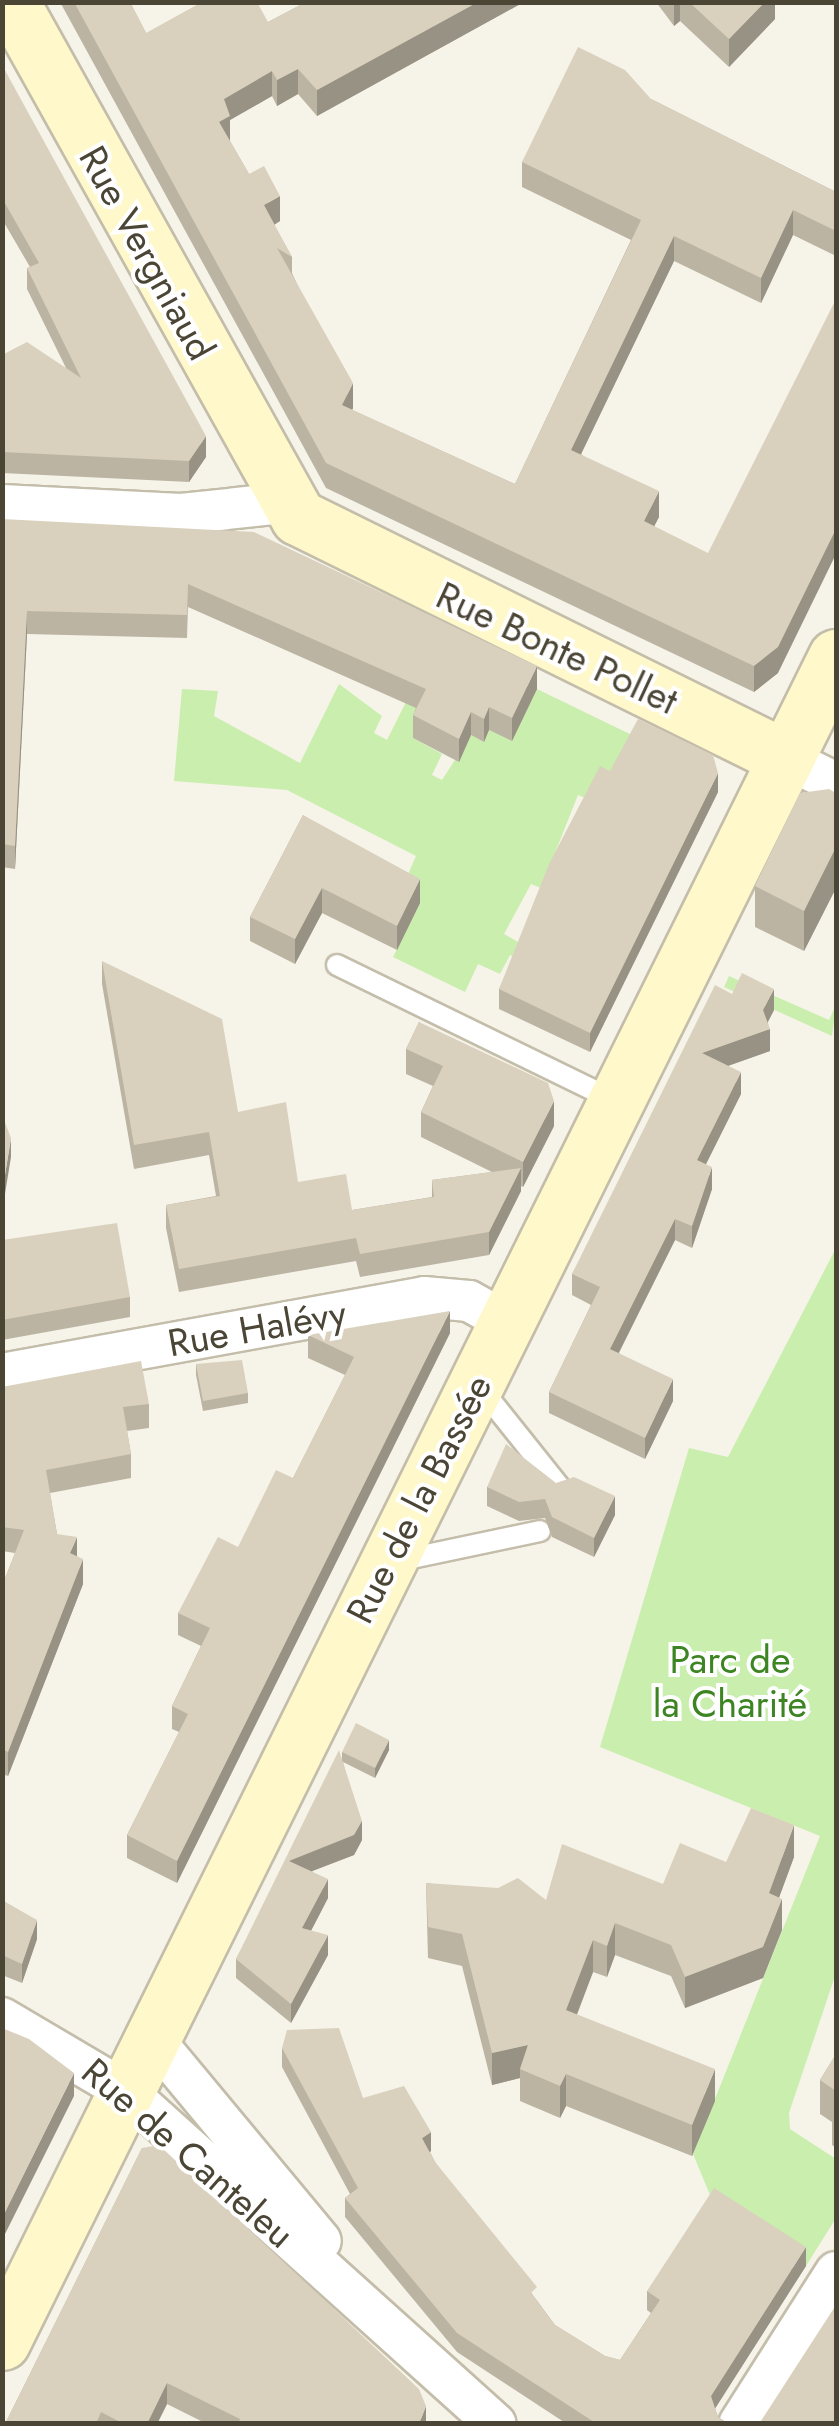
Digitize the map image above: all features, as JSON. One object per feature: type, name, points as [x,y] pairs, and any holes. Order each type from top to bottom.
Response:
[{"type":"street","name":"Rue Vergniaud","points":[[11,2],[284,503]]},
{"type":"street","points":[[2,505],[181,514],[284,503]]},
{"type":"street","name":"Rue Bonte Pollet","points":[[284,503],[340,544],[836,783]]},
{"type":"street","name":"Rue de la Bassée","points":[[2,2342],[836,657]]},
{"type":"street","name":"Rue Halévy","points":[[2,1374],[424,1297],[469,1301],[507,1322]]},
{"type":"street","name":"Rue de Canteleu","points":[[2,2018],[127,2092],[364,2302],[474,2416]]},
{"type":"street","name":"Rue de Canteleu","points":[[154,2040],[364,2302]]},
{"type":"street","points":[[739,2424],[836,2272]]},
{"type":"lane","points":[[337,966],[616,1101]]},
{"type":"lane","points":[[478,1383],[562,1490]]},
{"type":"lane","points":[[386,1564],[540,1531]]},
{"type":"green space","points":[[339,684],[382,716],[374,733],[387,740],[409,696],[424,716],[413,738],[442,754],[432,775],[442,780],[471,735],[484,742],[489,730],[512,740],[537,689],[638,738],[592,801],[578,795],[541,888],[531,884],[504,934],[520,943],[523,961],[510,955],[500,974],[478,964],[465,992],[393,957],[420,903],[400,893],[416,856],[287,790],[174,781],[182,689],[218,691],[214,716],[300,763]]},
{"type":"green space","points":[[729,976],[829,1020],[836,1005],[832,1036],[724,987]]},
{"type":"green space","name":"Parc de la Charité","points":[[836,1248],[836,1973],[789,2113],[790,2129],[836,2159],[836,2218],[806,2266],[715,2207],[693,2154],[820,1836],[600,1747],[689,1448],[728,1457]]},
{"type":"building","points":[[74,2],[130,2],[146,33],[202,2],[257,2],[268,22],[306,2],[478,2],[317,90],[298,69],[277,80],[272,71],[224,99],[230,116],[219,122],[249,174],[264,166],[280,196],[264,205],[292,257],[277,248],[353,383],[342,405],[515,484],[641,220],[522,162],[578,47],[625,70],[651,99],[836,192],[836,231],[793,210],[761,278],[674,236],[571,450],[659,491],[644,521],[708,553],[836,299],[836,529],[778,647],[754,666],[326,463]]},
{"type":"building","points":[[689,2],[765,2],[729,39]]},
{"type":"building","points":[[2,65],[206,436],[189,461],[2,452],[2,355],[27,342],[81,378],[27,268],[39,263],[2,198]]},
{"type":"building","points":[[2,519],[254,532],[537,666],[512,718],[489,707],[484,719],[471,712],[459,739],[413,715],[426,689],[188,584],[187,615],[27,611],[15,846],[2,844]]},
{"type":"building","points":[[638,719],[713,755],[718,773],[590,1033],[499,989],[549,864],[600,766],[610,771]]},
{"type":"building","points":[[829,789],[836,793],[836,847],[804,911],[755,886],[800,793]]},
{"type":"building","points":[[303,815],[420,879],[397,926],[322,888],[295,939],[250,917]]},
{"type":"building","points":[[102,961],[222,1019],[238,1112],[286,1102],[298,1182],[346,1174],[352,1210],[434,1197],[432,1180],[521,1168],[489,1232],[360,1254],[356,1238],[179,1269],[166,1205],[220,1196],[209,1132],[134,1145]]},
{"type":"building","points":[[742,973],[774,989],[763,1010],[770,1029],[702,1053],[741,1072],[697,1160],[712,1167],[692,1226],[675,1219],[610,1349],[673,1379],[645,1438],[549,1392],[600,1287],[572,1274],[715,985],[732,994]]},
{"type":"building","points":[[419,1022],[548,1083],[554,1101],[523,1162],[421,1112],[443,1066],[406,1049]]},
{"type":"building","points":[[2,1115],[11,1138],[2,1193]]},
{"type":"building","points":[[117,1223],[130,1297],[2,1320],[2,1240]]},
{"type":"building","points":[[450,1311],[177,1861],[127,1835],[188,1714],[172,1706],[210,1628],[178,1613],[218,1537],[238,1547],[276,1470],[293,1478],[354,1357],[308,1335]]},
{"type":"building","points":[[242,1360],[248,1393],[203,1401],[196,1364]]},
{"type":"building","points":[[141,1361],[149,1404],[123,1407],[131,1454],[46,1470],[57,1534],[77,1537],[70,1553],[83,1559],[8,1752],[2,1749],[2,1586],[24,1530],[2,1527],[2,1387]]},
{"type":"building","points":[[506,1444],[556,1483],[574,1477],[615,1496],[594,1538],[552,1517],[545,1499],[519,1502],[487,1487]]},
{"type":"building","points":[[356,1723],[389,1740],[375,1768],[342,1752]]},
{"type":"building","points":[[339,1750],[362,1821],[354,1835],[289,1861],[328,1879],[302,1928],[328,1935],[291,2004],[236,1959]]},
{"type":"building","points":[[751,1808],[794,1825],[769,1893],[782,1899],[763,1947],[685,1977],[671,1945],[615,1923],[607,1946],[593,1940],[566,2010],[715,2069],[692,2125],[566,2074],[560,2086],[520,2069],[528,2045],[492,2053],[462,1934],[428,1927],[426,1883],[498,1888],[518,1878],[546,1900],[562,1844],[663,1884],[680,1843],[726,1862]]},
{"type":"building","points":[[2,1900],[37,1920],[22,1964],[2,1955]]},
{"type":"building","points":[[2,2028],[29,2039],[74,2073],[2,2218]]},
{"type":"building","points":[[339,2028],[363,2098],[404,2086],[431,2132],[422,2138],[435,2162],[537,2287],[531,2293],[555,2325],[605,2356],[620,2360],[660,2300],[647,2291],[714,2188],[806,2247],[711,2396],[718,2417],[729,2424],[597,2424],[457,2333],[345,2198],[358,2188],[282,2048],[287,2030]]},
{"type":"building","points":[[836,2054],[836,2091],[820,2080]]},
{"type":"building","points":[[159,2145],[419,2389],[426,2406],[419,2424],[239,2424],[240,2419],[167,2383],[147,2424],[124,2424],[101,2412],[96,2424],[5,2424],[142,2148]]},
{"type":"building","points":[[836,2305],[836,2424],[759,2424]]}]
